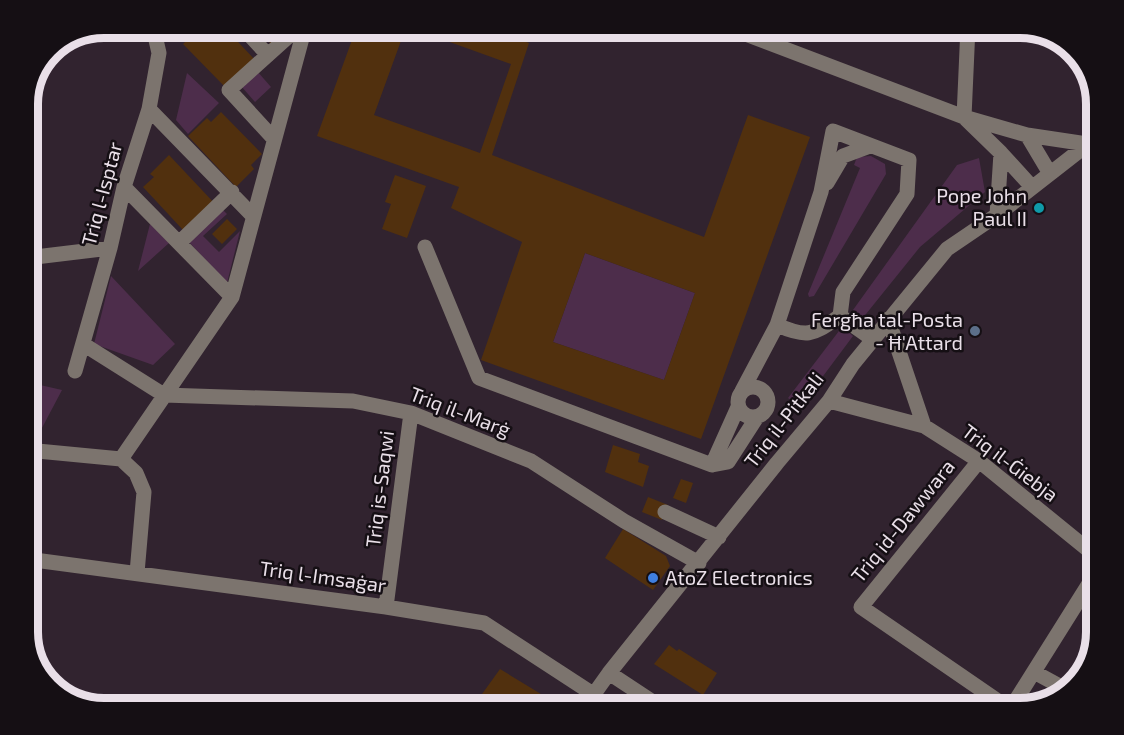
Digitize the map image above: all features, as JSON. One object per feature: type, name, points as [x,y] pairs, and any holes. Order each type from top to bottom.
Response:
[{"type":"street","name":"Triq l-Isptar","points":[[75,370],[110,248],[123,187],[149,108],[159,53],[156,38]]},
{"type":"street","points":[[252,38],[268,55]]},
{"type":"street","points":[[274,138],[229,90],[287,38]]},
{"type":"street","points":[[121,459],[232,297],[252,215],[302,38]]},
{"type":"street","points":[[760,38],[964,117],[1027,135],[1086,140]]},
{"type":"street","points":[[968,38],[964,117],[1032,187]]},
{"type":"street","points":[[149,108],[252,215]]},
{"type":"street","points":[[712,465],[738,407],[738,397],[777,325],[821,194],[833,131],[909,160],[907,194],[819,330]]},
{"type":"street","points":[[1027,135],[1049,172]]},
{"type":"street","name":"Triq il-Pitkali","points":[[590,698],[789,447],[829,401],[853,364],[874,340],[888,319],[947,249],[997,214],[1086,144]]},
{"type":"street","points":[[821,194],[843,156],[870,146]]},
{"type":"street","points":[[997,214],[1001,153]]},
{"type":"street","points":[[123,187],[232,297]]},
{"type":"street","points":[[180,243],[232,192]]},
{"type":"street","points":[[425,247],[479,378],[712,465],[728,462],[757,417]]},
{"type":"street","points":[[38,257],[110,248]]},
{"type":"street","points":[[777,325],[805,335],[819,330],[840,316],[843,292]]},
{"type":"street","points":[[840,316],[874,340]]},
{"type":"street","points":[[888,319],[924,426]]},
{"type":"street","name":"Triq il-Marġ","points":[[83,345],[164,395],[353,401],[411,413],[531,461],[624,521],[699,563]]},
{"type":"street","points":[[738,407],[748,417],[757,417],[767,408],[766,395],[759,388],[754,387],[742,391]]},
{"type":"street","name":"Triq il-Ġiebja","points":[[829,401],[924,426],[979,461],[1086,548]]},
{"type":"street","name":"Triq is-Saqwi","points":[[386,607],[411,413]]},
{"type":"street","points":[[38,451],[121,459],[136,473],[144,492],[137,573]]},
{"type":"street","name":"Triq id-Dawwara","points":[[979,461],[861,607],[995,698]]},
{"type":"street","points":[[665,512],[719,537]]},
{"type":"street","name":"Triq l-Imsaġar","points":[[38,560],[386,607],[484,623],[593,694]]},
{"type":"street","points":[[1017,698],[1086,589]]},
{"type":"street","points":[[1034,672],[1059,686]]},
{"type":"street","points":[[609,673],[647,698]]},
{"type":"shaded area","points":[[257,71],[271,87],[255,102],[241,86]]},
{"type":"shaded area","points":[[187,73],[219,103],[188,134],[176,120]]},
{"type":"shaded area","points":[[871,156],[885,164],[886,174],[814,296],[809,297],[808,294],[860,168],[854,165],[857,157]]},
{"type":"shaded area","points":[[979,158],[985,192],[920,247],[862,319],[853,310],[957,165]]},
{"type":"shaded area","points":[[223,210],[227,214],[203,236],[219,252],[240,231],[227,283],[189,242]]},
{"type":"shaded area","points":[[150,224],[169,243],[138,271]]},
{"type":"shaded area","points":[[585,253],[695,293],[664,380],[553,342]]},
{"type":"shaded area","points":[[111,276],[175,344],[153,365],[94,344]]},
{"type":"shaded area","points":[[842,327],[853,336],[800,407],[788,398]]},
{"type":"shaded area","points":[[38,385],[62,390],[38,436]]},
{"type":"building","points":[[189,38],[234,38],[257,62],[224,86],[183,44]]},
{"type":"building","points":[[265,38],[280,38],[273,46]]},
{"type":"building","points":[[353,38],[402,38],[374,115],[480,153],[511,64],[439,38],[516,38],[529,43],[492,155],[704,237],[748,115],[810,137],[701,439],[481,360],[522,242],[451,208],[459,187],[317,136]],"holes":[[[585,253],[695,293],[664,380],[553,342]]]},
{"type":"building","points":[[221,112],[262,154],[251,165],[254,169],[236,187],[188,136],[207,118],[211,122]]},
{"type":"building","points":[[169,155],[217,206],[183,230],[143,187],[154,177],[150,174]]},
{"type":"building","points":[[395,175],[426,186],[407,238],[382,229],[391,204],[385,202]]},
{"type":"building","points":[[227,219],[237,229],[222,244],[212,234]]},
{"type":"building","points":[[613,445],[640,454],[638,462],[649,466],[643,487],[605,472]]},
{"type":"building","points":[[681,479],[693,483],[686,503],[673,498]]},
{"type":"building","points":[[648,497],[668,505],[662,520],[642,512]]},
{"type":"building","points":[[623,529],[666,556],[670,566],[653,590],[605,558]]},
{"type":"building","points":[[669,645],[717,673],[703,695],[654,664]]},
{"type":"building","points":[[500,669],[548,698],[479,698]]},
{"type":"place","name":"Pope John Paul II","points":[[1039,208]]},
{"type":"place","name":"Fergħa tal-Posta - Ħ'Attard","points":[[975,331]]},
{"type":"place","name":"AtoZ Electronics","points":[[653,578]]}]
